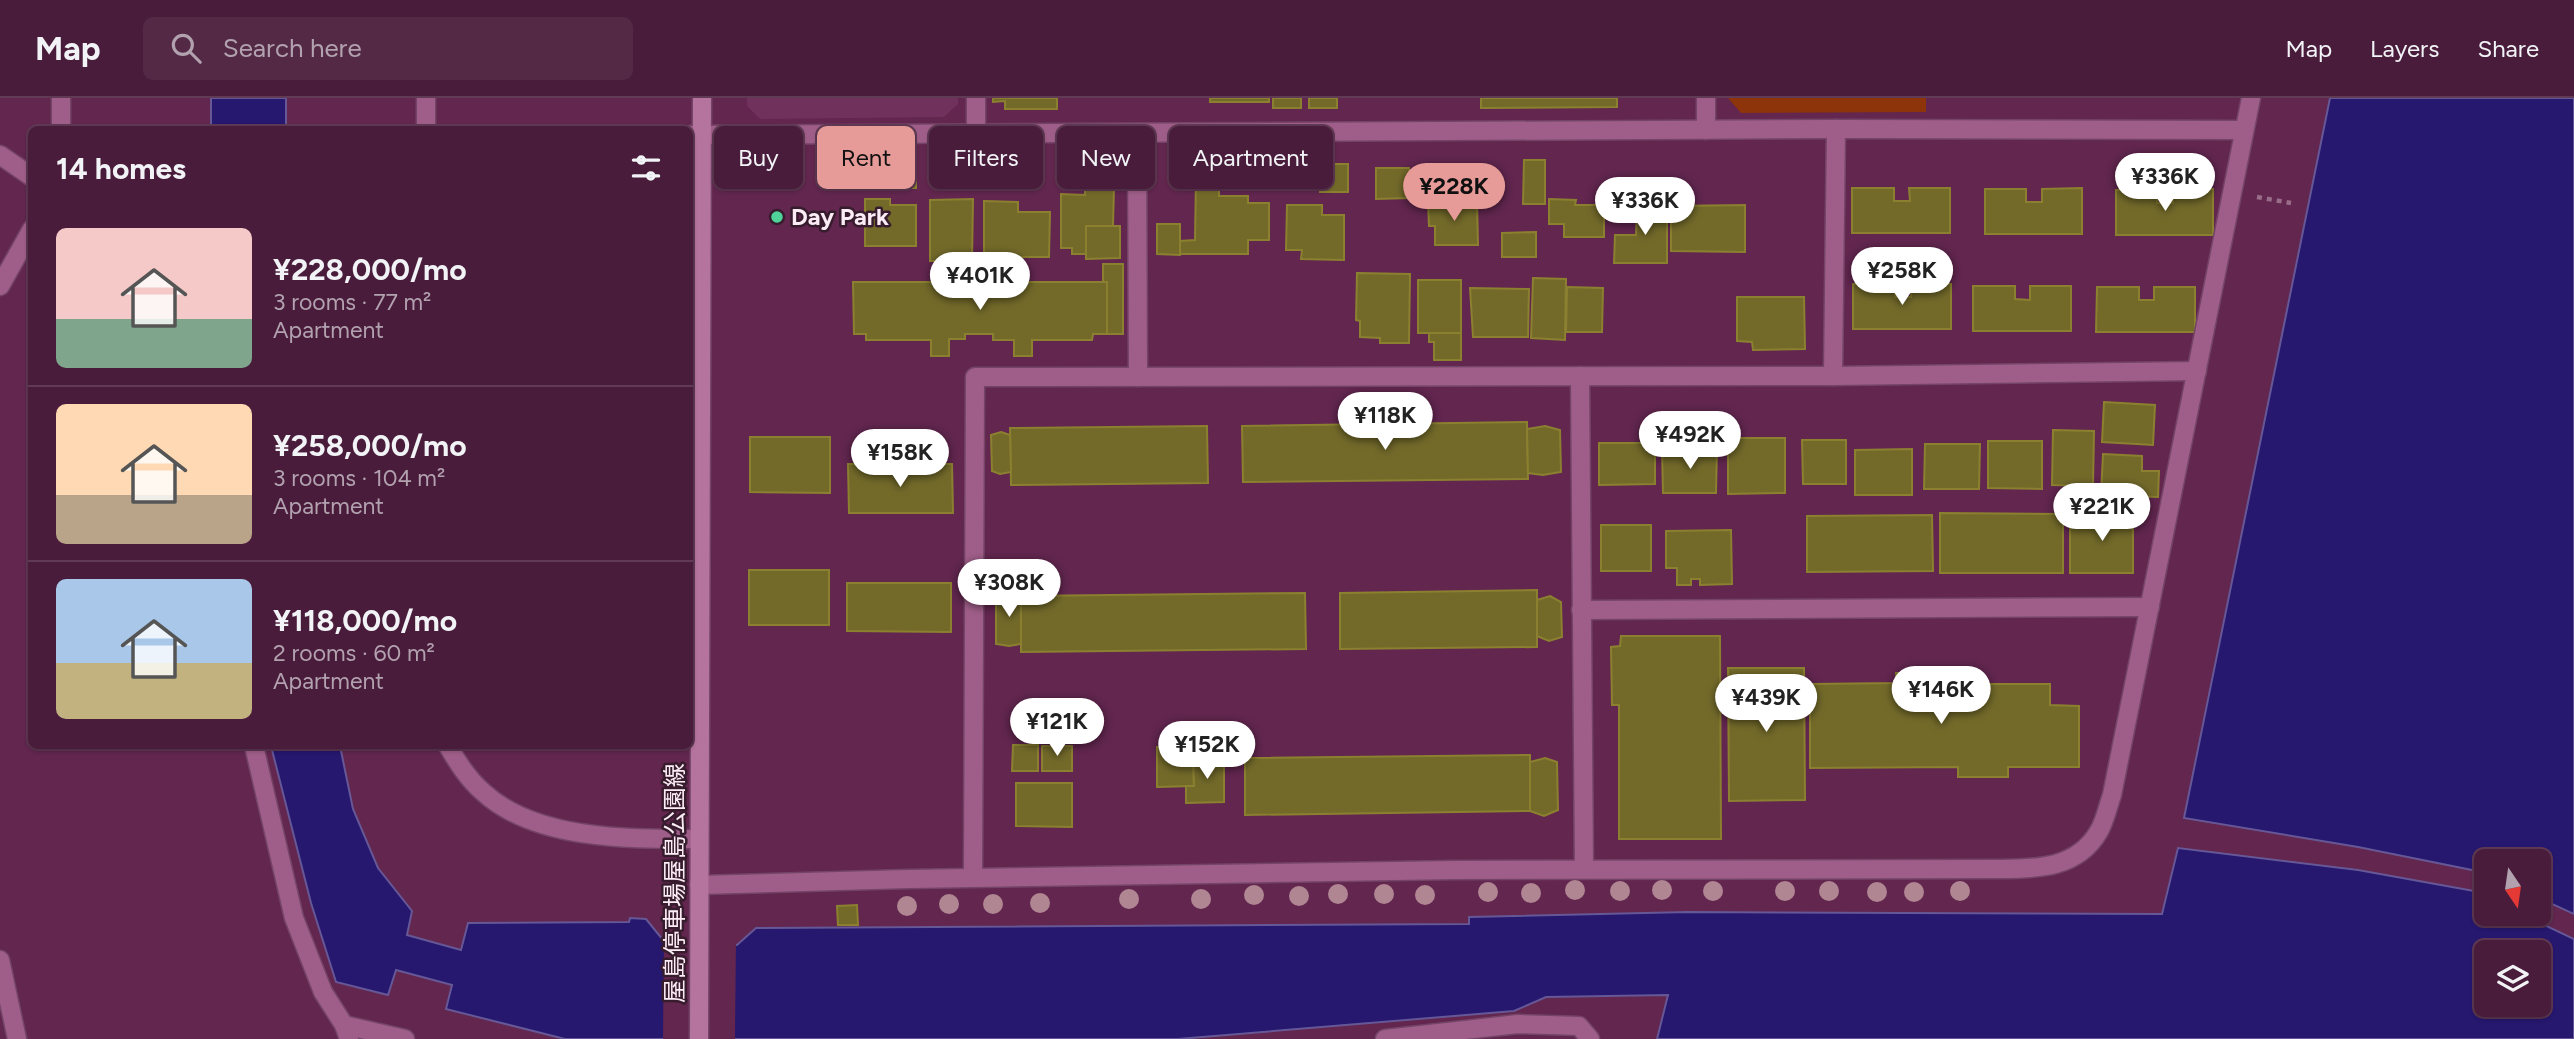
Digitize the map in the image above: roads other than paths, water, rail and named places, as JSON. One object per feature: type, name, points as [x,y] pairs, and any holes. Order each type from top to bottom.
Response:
[{"type":"main road","name":"屋島停車場屋島公園線","points":[[699,1039],[695,136],[702,98]]},
{"type":"street","points":[[61,98],[61,126]]},
{"type":"street","points":[[426,98],[426,126]]},
{"type":"street","points":[[976,98],[976,126]]},
{"type":"street","points":[[1706,98],[1706,130]]},
{"type":"street","points":[[699,885],[973,877],[1584,869],[1989,870],[2040,869],[2064,863],[2086,848],[2100,831],[2108,807],[2251,98]]},
{"type":"street","points":[[1833,376],[1836,129]]},
{"type":"street","points":[[1155,133],[2244,130]]},
{"type":"street","points":[[695,136],[929,134]]},
{"type":"street","points":[[0,155],[28,174]]},
{"type":"street","points":[[1137,189],[1138,376]]},
{"type":"street","points":[[0,286],[28,236]]},
{"type":"street","points":[[973,877],[975,377],[1833,376],[2197,371]]},
{"type":"street","points":[[1580,376],[1584,869]]},
{"type":"street","points":[[1581,610],[2150,607]]},
{"type":"street","points":[[255,749],[294,918],[323,992],[346,1032],[405,1039]]},
{"type":"street","points":[[450,749],[463,772],[512,813],[590,836],[699,839]]},
{"type":"street","points":[[0,960],[17,1039]]},
{"type":"street","points":[[1385,1039],[1518,1024],[1579,1026],[1590,1039]]},
{"type":"place","name":"Day Park","points":[[777,217]]}]
